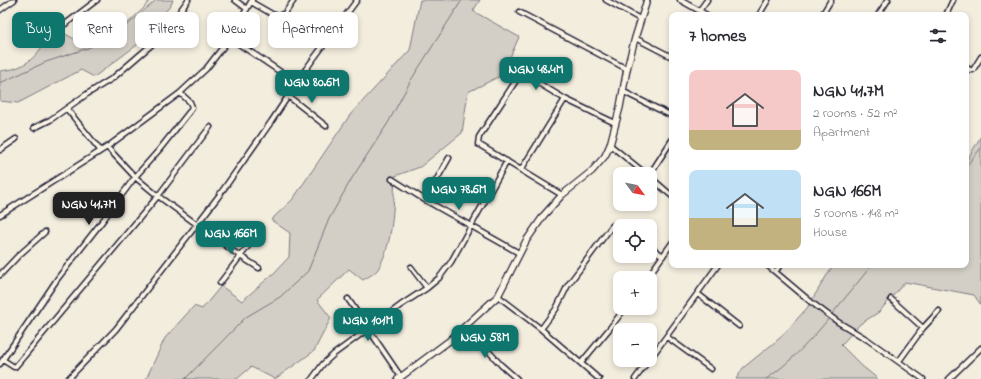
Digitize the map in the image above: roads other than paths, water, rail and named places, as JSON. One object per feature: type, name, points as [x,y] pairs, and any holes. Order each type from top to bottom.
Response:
[{"type":"street","points":[[0,10],[14,0]]},
{"type":"street","points":[[65,24],[97,0]]},
{"type":"street","points":[[34,128],[67,109],[87,94],[113,78],[165,32],[188,0]]},
{"type":"street","points":[[235,0],[246,9]]},
{"type":"street","points":[[244,12],[252,1],[272,14],[279,16],[285,13],[294,0]]},
{"type":"street","points":[[68,379],[116,328],[237,172],[297,82],[357,0]]},
{"type":"street","points":[[606,0],[640,19]]},
{"type":"street","points":[[348,299],[400,378],[449,341],[498,296],[519,253],[544,215],[562,194],[592,171],[605,156],[610,145],[624,92],[627,69],[640,19],[647,0]]},
{"type":"street","points":[[680,0],[700,11],[707,0]]},
{"type":"street","points":[[761,12],[768,0]]},
{"type":"street","points":[[824,12],[831,0]]},
{"type":"street","points":[[880,12],[888,0]]},
{"type":"street","points":[[947,12],[953,0]]},
{"type":"street","points":[[519,12],[627,69]]},
{"type":"street","points":[[635,38],[669,56]]},
{"type":"street","points":[[0,215],[100,150],[107,147],[180,93],[206,69],[222,48]]},
{"type":"street","points":[[245,48],[297,82]]},
{"type":"street","points":[[969,69],[973,70],[981,57]]},
{"type":"street","points":[[562,194],[478,144],[479,138],[519,76],[530,78],[566,99],[615,123]]},
{"type":"street","points":[[624,92],[669,114]]},
{"type":"street","points":[[180,93],[190,102],[192,107],[190,111],[135,177],[58,278],[1,362],[15,367],[158,196],[210,127]]},
{"type":"street","points":[[288,96],[326,126]]},
{"type":"street","points":[[522,170],[566,99]]},
{"type":"street","points":[[67,109],[100,150]]},
{"type":"street","points":[[0,150],[16,139]]},
{"type":"street","points":[[610,145],[637,167]]},
{"type":"street","points":[[655,167],[669,145]]},
{"type":"street","points":[[107,147],[135,177],[158,196],[240,256],[259,268]]},
{"type":"street","points":[[425,200],[450,158]]},
{"type":"street","points":[[312,379],[323,364],[334,354],[439,278],[451,262],[507,161]]},
{"type":"street","points":[[392,179],[425,200],[519,253]]},
{"type":"street","points":[[657,183],[669,193]]},
{"type":"street","points":[[541,329],[556,309],[568,285],[613,225]]},
{"type":"street","points":[[0,275],[18,256],[45,232]]},
{"type":"street","points":[[220,283],[255,237]]},
{"type":"street","points":[[652,271],[669,247]]},
{"type":"street","points":[[657,252],[663,256]]},
{"type":"street","points":[[411,267],[427,288]]},
{"type":"street","points":[[657,350],[716,268]]},
{"type":"street","points":[[772,268],[811,302],[838,322],[868,340],[923,379]]},
{"type":"street","points":[[698,294],[739,326]]},
{"type":"street","points":[[498,296],[541,329],[598,379]]},
{"type":"street","points":[[891,299],[923,328]]},
{"type":"street","points":[[899,361],[923,328],[939,310]]},
{"type":"street","points":[[581,363],[620,315]]},
{"type":"street","points":[[466,326],[501,365],[517,379]]},
{"type":"street","points":[[666,337],[711,369]]},
{"type":"street","points":[[949,379],[981,348]]},
{"type":"street","points":[[977,352],[981,355]]},
{"type":"street","points":[[635,379],[644,367]]},
{"type":"waterway","points":[[0,83],[46,62],[88,48],[115,35],[143,9],[150,0]]},
{"type":"waterway","points":[[185,379],[246,317],[280,297],[308,271],[329,219],[352,178],[388,123],[411,80],[462,0]]},
{"type":"waterway","points":[[969,162],[981,148]]},
{"type":"waterway","points":[[832,314],[870,268]]},
{"type":"waterway","points":[[766,379],[800,350],[830,317]]}]
